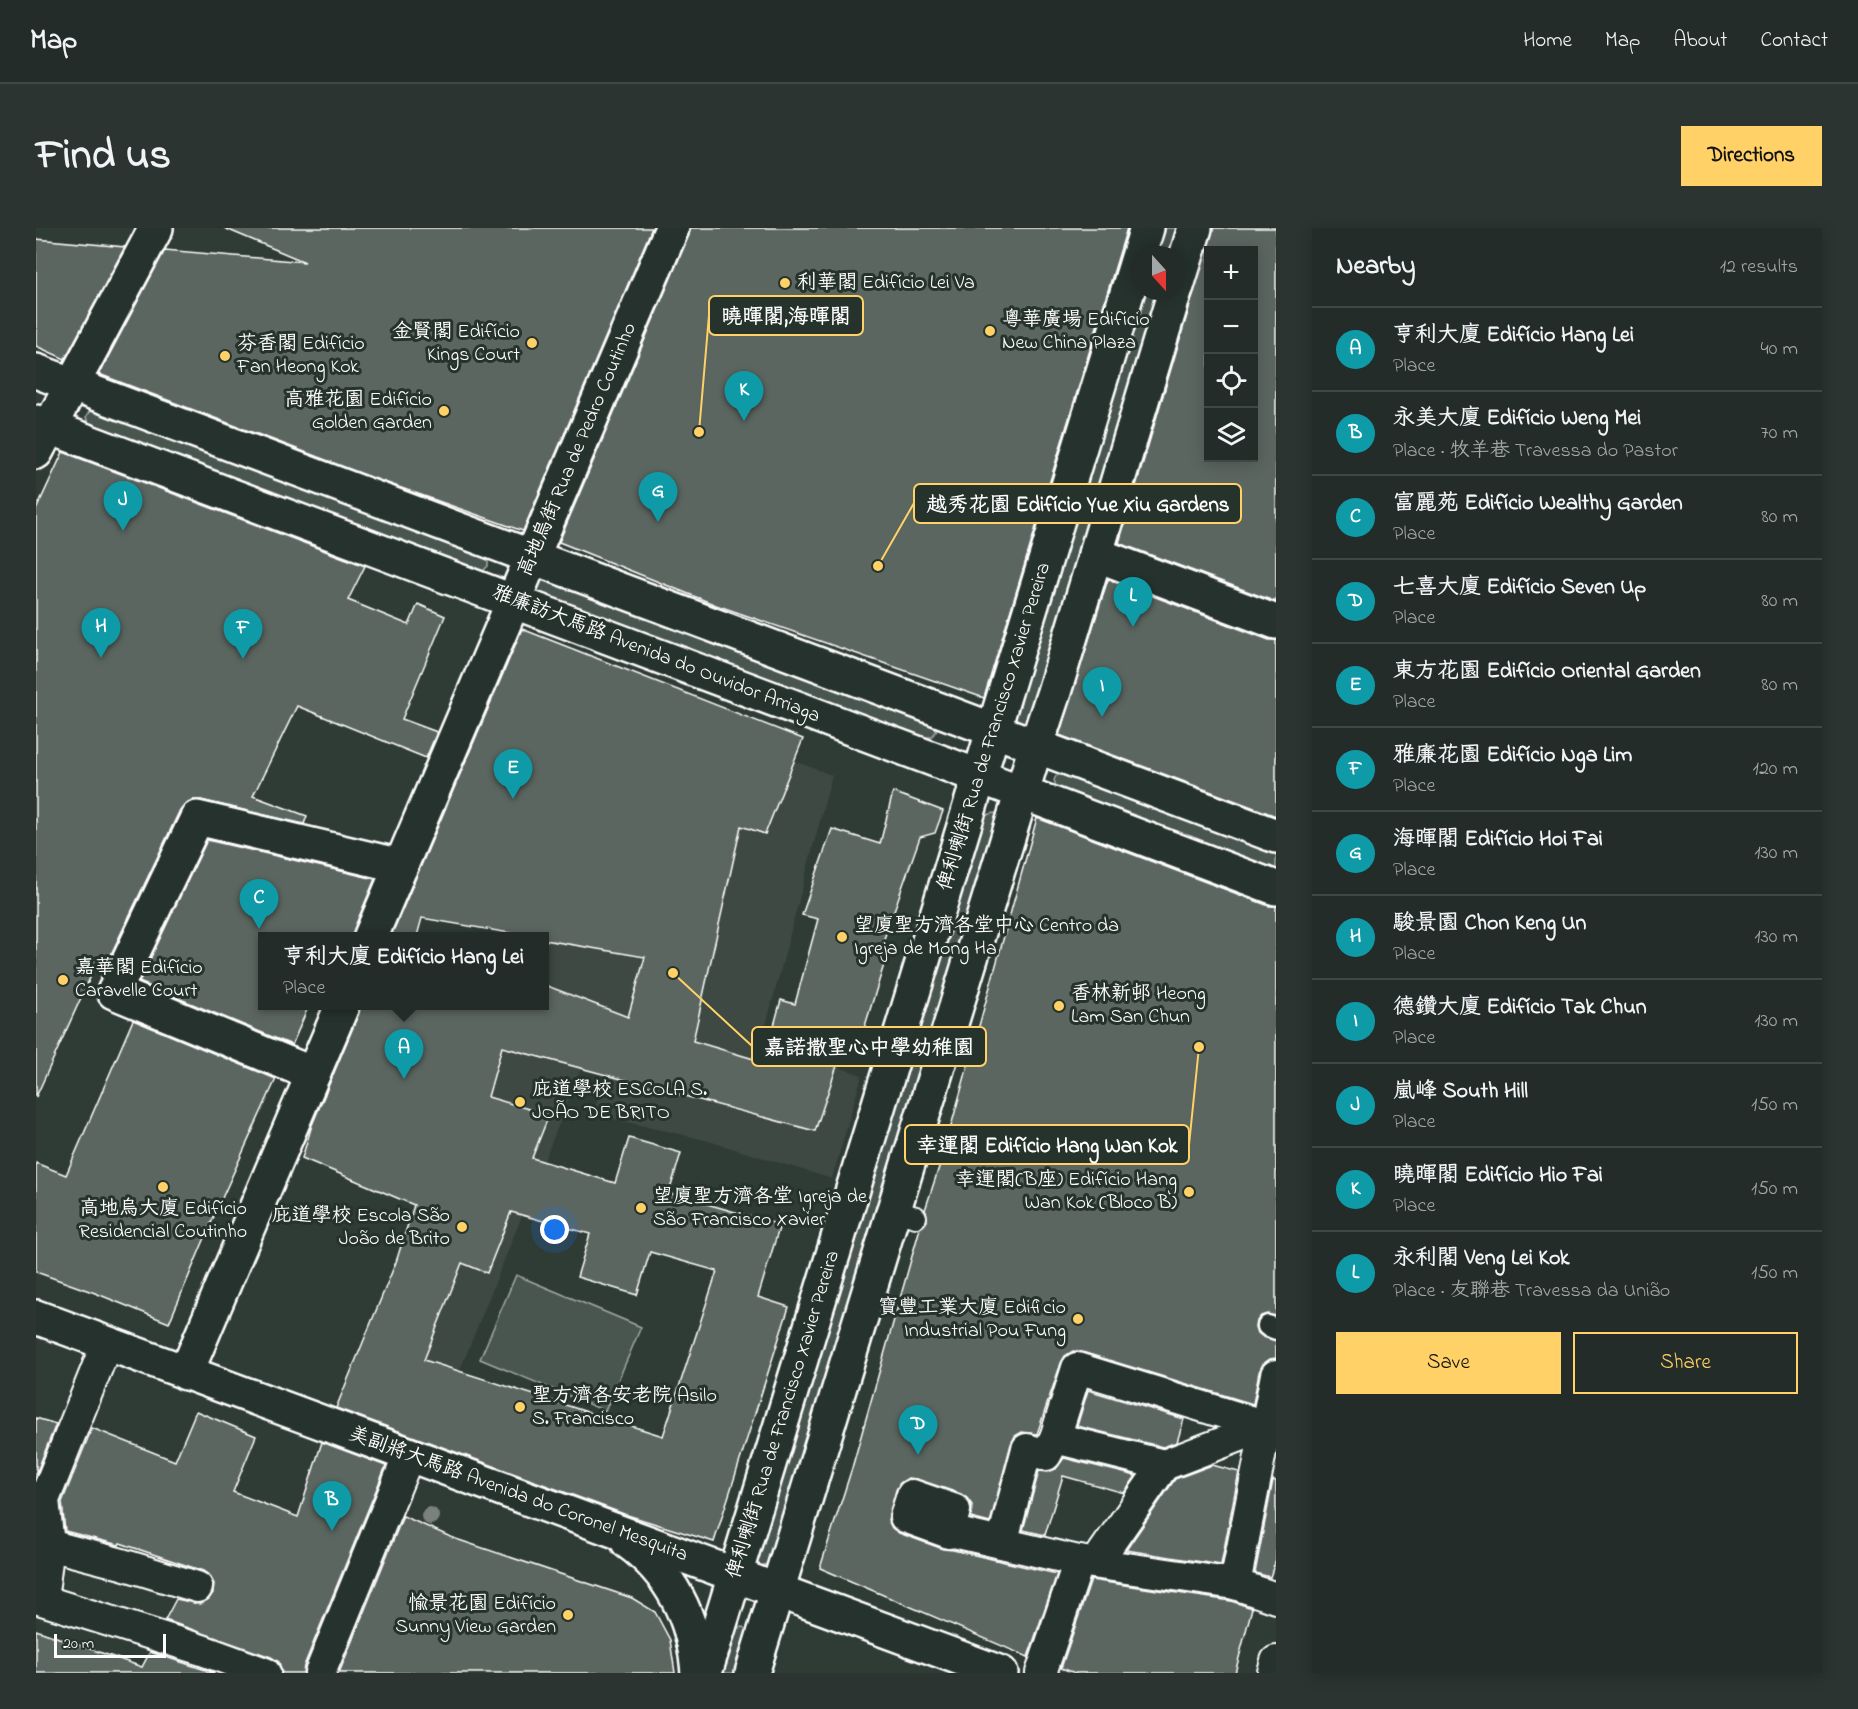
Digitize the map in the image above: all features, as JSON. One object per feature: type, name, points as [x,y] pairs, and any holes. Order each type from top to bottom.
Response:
[{"type":"street","points":[[40,434],[72,384],[156,228]]},
{"type":"street","name":"高地烏街 Rua de Pedro Coutinho","points":[[373,932],[672,228]]},
{"type":"street","name":"俾利喇街 Rua de Francisco Xavier Pereira","points":[[705,1673],[1147,228]]},
{"type":"street","points":[[1186,257],[1195,228]]},
{"type":"street","points":[[752,1673],[905,1214],[1022,792],[1172,300]]},
{"type":"street","points":[[36,371],[1276,836]]},
{"type":"street","name":"雅廉訪大馬路 Avenida do Ouvidor Arriaga","points":[[40,434],[514,601],[1276,888]]},
{"type":"street","points":[[1095,554],[1276,622]]},
{"type":"street","points":[[313,1074],[114,992],[196,818],[401,866]]},
{"type":"street","points":[[186,1373],[340,1010]]},
{"type":"street","name":"美副將大馬路 Avenida do Coronel Mesquita","points":[[36,1317],[1001,1673]]},
{"type":"street","points":[[107,1343],[44,1500],[49,1545],[42,1600],[202,1650],[265,1673]]},
{"type":"street","points":[[1002,1543],[1026,1449],[1046,1455],[1055,1438],[1077,1368],[1266,1426]]},
{"type":"street","points":[[1235,1584],[1276,1375]]},
{"type":"street","points":[[1041,1673],[1088,1562],[1164,1465],[1266,1426]]},
{"type":"street","points":[[1055,1438],[1164,1465]]},
{"type":"street","points":[[320,1673],[409,1455]]},
{"type":"street","points":[[595,1523],[620,1536],[642,1552],[669,1583],[688,1620],[695,1646],[698,1673]]},
{"type":"street","points":[[950,1531],[1088,1562],[1235,1584],[1276,1598]]},
{"type":"street","points":[[49,1545],[197,1587]]},
{"type":"street","points":[[1276,1661],[1273,1672],[1276,1673]]},
{"type":"shaded area","points":[[1158,228],[1180,228],[1175,246],[1153,246]]},
{"type":"shaded area","points":[[1138,300],[1158,300],[1024,731],[1008,728]]},
{"type":"shaded area","points":[[94,410],[488,555],[488,566],[483,571],[478,571],[89,425],[86,417]]},
{"type":"shaded area","points":[[542,577],[935,721],[935,734],[926,737],[543,596],[537,592],[534,583]]},
{"type":"shaded area","points":[[794,761],[832,775],[762,1041],[862,1075],[832,1179],[701,1139],[592,1114],[627,1019],[604,1012],[426,1455],[392,1441],[457,1274],[402,1249],[413,1205],[302,1158],[310,1137],[497,1010],[549,1010],[549,932],[532,932],[596,768],[765,834]]},
{"type":"shaded area","points":[[1062,774],[1276,852],[1276,872],[1057,789],[1054,780],[1056,776]]},
{"type":"shaded area","points":[[995,813],[1000,817],[1001,828],[770,1555],[767,1564],[756,1567],[753,1562],[981,820]]},
{"type":"shaded area","points":[[516,1275],[641,1327],[605,1411],[480,1359]]},
{"type":"shaded area","points":[[743,1627],[748,1631],[740,1673],[718,1673],[728,1639],[737,1629]]},
{"type":"building","points":[[224,228],[652,228],[523,531],[373,478],[99,374],[165,250],[305,262]]},
{"type":"building","points":[[690,228],[1127,228],[984,698],[716,605],[559,542]]},
{"type":"building","points":[[1213,228],[1276,228],[1276,602],[1119,543],[1204,258],[1204,462],[1258,462],[1258,246],[1208,246]]},
{"type":"building","points":[[36,239],[125,247],[65,359],[36,346]]},
{"type":"building","points":[[63,452],[365,566],[348,600],[409,625],[418,604],[445,616],[402,719],[437,732],[426,758],[297,706],[253,796],[307,816],[304,824],[201,800],[192,800],[185,804],[180,810],[103,971],[95,967],[36,1097],[36,510]]},
{"type":"building","points":[[1108,579],[1269,640],[1276,640],[1276,816],[1059,735]]},
{"type":"building","points":[[522,629],[803,739],[765,834],[741,826],[693,1041],[764,1062],[781,1000],[795,1004],[818,919],[802,915],[832,829],[880,844],[893,792],[943,811],[935,833],[920,837],[879,953],[887,955],[860,1042],[846,1039],[815,1131],[502,1047],[488,1097],[549,1115],[532,1158],[615,1183],[629,1138],[681,1153],[669,1193],[780,1225],[758,1297],[789,1307],[714,1542],[624,1514],[336,1408],[396,1262],[414,1205],[302,1158],[312,1125],[359,1010],[549,1010],[549,987],[628,1017],[645,957],[549,941],[549,932],[504,932],[422,918],[418,932],[393,932]],"holes":[[[511,1212],[590,1234],[577,1277],[637,1295],[650,1252],[717,1271],[663,1436],[424,1360],[462,1263],[487,1273]]]},
{"type":"building","points":[[1037,818],[1269,906],[1276,906],[1276,1316],[1267,1314],[1261,1316],[1256,1327],[1258,1333],[1263,1337],[1276,1341],[1276,1358],[1263,1364],[1259,1372],[1253,1404],[1073,1351],[1065,1356],[1061,1363],[1037,1434],[1022,1432],[1015,1436],[1011,1444],[990,1523],[971,1518],[972,1505],[961,1494],[917,1479],[908,1478],[900,1483],[888,1520],[892,1528],[899,1533],[943,1549],[1057,1574],[1028,1657],[820,1568],[852,1468],[920,1228],[927,1221],[925,1210],[943,1155]]},
{"type":"building","points":[[207,840],[375,879],[354,932],[258,932],[258,1010],[307,1010],[292,1045],[139,982]]},
{"type":"building","name":"高地烏大廈 Edifício Residencial Coutinho","points":[[133,1020],[276,1079],[169,1323],[36,1272],[36,1163],[66,1175]]},
{"type":"building","points":[[1088,1390],[1184,1419],[1177,1442],[1163,1447],[1077,1426]]},
{"type":"building","points":[[196,1411],[256,1436],[233,1492],[298,1517],[322,1442],[386,1466],[303,1673],[282,1673],[279,1662],[271,1657],[165,1620],[176,1599],[200,1604],[209,1599],[213,1593],[214,1584],[210,1576],[203,1571],[120,1543],[119,1545],[65,1531],[62,1502],[92,1428],[175,1461]]},
{"type":"building","points":[[36,1418],[56,1424],[36,1474]]},
{"type":"building","points":[[1064,1458],[1136,1476],[1124,1493],[1063,1476],[1045,1535],[1023,1530],[1039,1471],[1048,1472],[1056,1469]]},
{"type":"building","points":[[1212,1465],[1239,1472],[1221,1565],[1126,1550],[1175,1479]]},
{"type":"building","points":[[1273,1480],[1276,1481],[1276,1559],[1270,1577],[1255,1573]]},
{"type":"building","points":[[403,1516],[453,1538],[632,1598],[655,1612],[670,1640],[675,1673],[339,1673]]},
{"type":"building","points":[[1091,1580],[1231,1601],[1252,1608],[1235,1673],[1075,1673],[1061,1668]]},
{"type":"building","points":[[36,1630],[142,1667],[150,1652],[215,1673],[36,1673]]},
{"type":"place","name":"利華閣 Edifício Lei Va","points":[[785,283]]},
{"type":"place","name":"粵華廣場 Edifício New China Plaza","points":[[990,331]]},
{"type":"place","name":"金賢閣 Edifício Kings Court","points":[[532,343]]},
{"type":"place","name":"芬香閣 Edifício Fan Heong Kok","points":[[225,356]]},
{"type":"place","name":"高雅花園 Edifício Golden Garden","points":[[444,411]]},
{"type":"place","name":"曉暉閣 Edifício Hio Fai","points":[[744,421]]},
{"type":"place","name":"曉暉閣,海暉閣","points":[[699,432]]},
{"type":"place","name":"海暉閣 Edifício Hoi Fai","points":[[658,522]]},
{"type":"place","name":"嵐峰 South Hill","points":[[123,531]]},
{"type":"place","name":"越秀花園 Edifício Yue Xiu Gardens","points":[[878,566]]},
{"type":"place","name":"永利閣 Veng Lei Kok","points":[[1133,627]]},
{"type":"place","name":"駿景園 Chon Keng Un","points":[[101,658]]},
{"type":"place","name":"雅廉花園 Edifício Nga Lim","points":[[243,659]]},
{"type":"place","name":"德鑽大廈 Edifício Tak Chun","points":[[1102,717]]},
{"type":"place","name":"東方花園 Edifício Oriental Garden","points":[[513,799]]},
{"type":"place","name":"富麗苑 Edifício Wealthy Garden","points":[[259,929]]},
{"type":"place","name":"望廈聖方濟各堂中心 Centro da Igreja de Mong Ha","points":[[842,937]]},
{"type":"place","name":"嘉諾撒聖心中學幼稚園","points":[[673,973]]},
{"type":"place","name":"嘉華閣 Edifício Caravelle Court","points":[[63,980]]},
{"type":"place","name":"香林新邨 Heong Lam San Chun","points":[[1059,1006]]},
{"type":"place","name":"幸運閣 Edifício Hang Wan Kok","points":[[1199,1047]]},
{"type":"place","name":"亨利大廈 Edifício Hang Lei","points":[[404,1079]]},
{"type":"place","name":"庇道學校 ESCOLA S. JOÃO DE BRITO","points":[[520,1102]]},
{"type":"place","name":"高地烏大廈 Edifício Residencial Coutinho","points":[[163,1187]]},
{"type":"place","name":"幸運閣(B座) Edifício Hang Wan Kok (Bloco B)","points":[[1189,1192]]},
{"type":"place","name":"望廈聖方濟各堂 Igreja de São Francisco Xavier","points":[[641,1208]]},
{"type":"place","name":"庇道學校 Escola São João de Brito","points":[[462,1227]]},
{"type":"place","name":"寶豐工業大廈 Edificio Industrial Pou Fung","points":[[1078,1319]]},
{"type":"place","name":"聖方濟各安老院 Asilo S. Francisco","points":[[520,1407]]},
{"type":"place","name":"七喜大廈 Edifício Seven Up","points":[[918,1455]]},
{"type":"place","name":"永美大廈 Edifício Weng Mei","points":[[332,1531]]},
{"type":"place","name":"愉景花園 Edifício Sunny View Garden","points":[[568,1615]]}]
